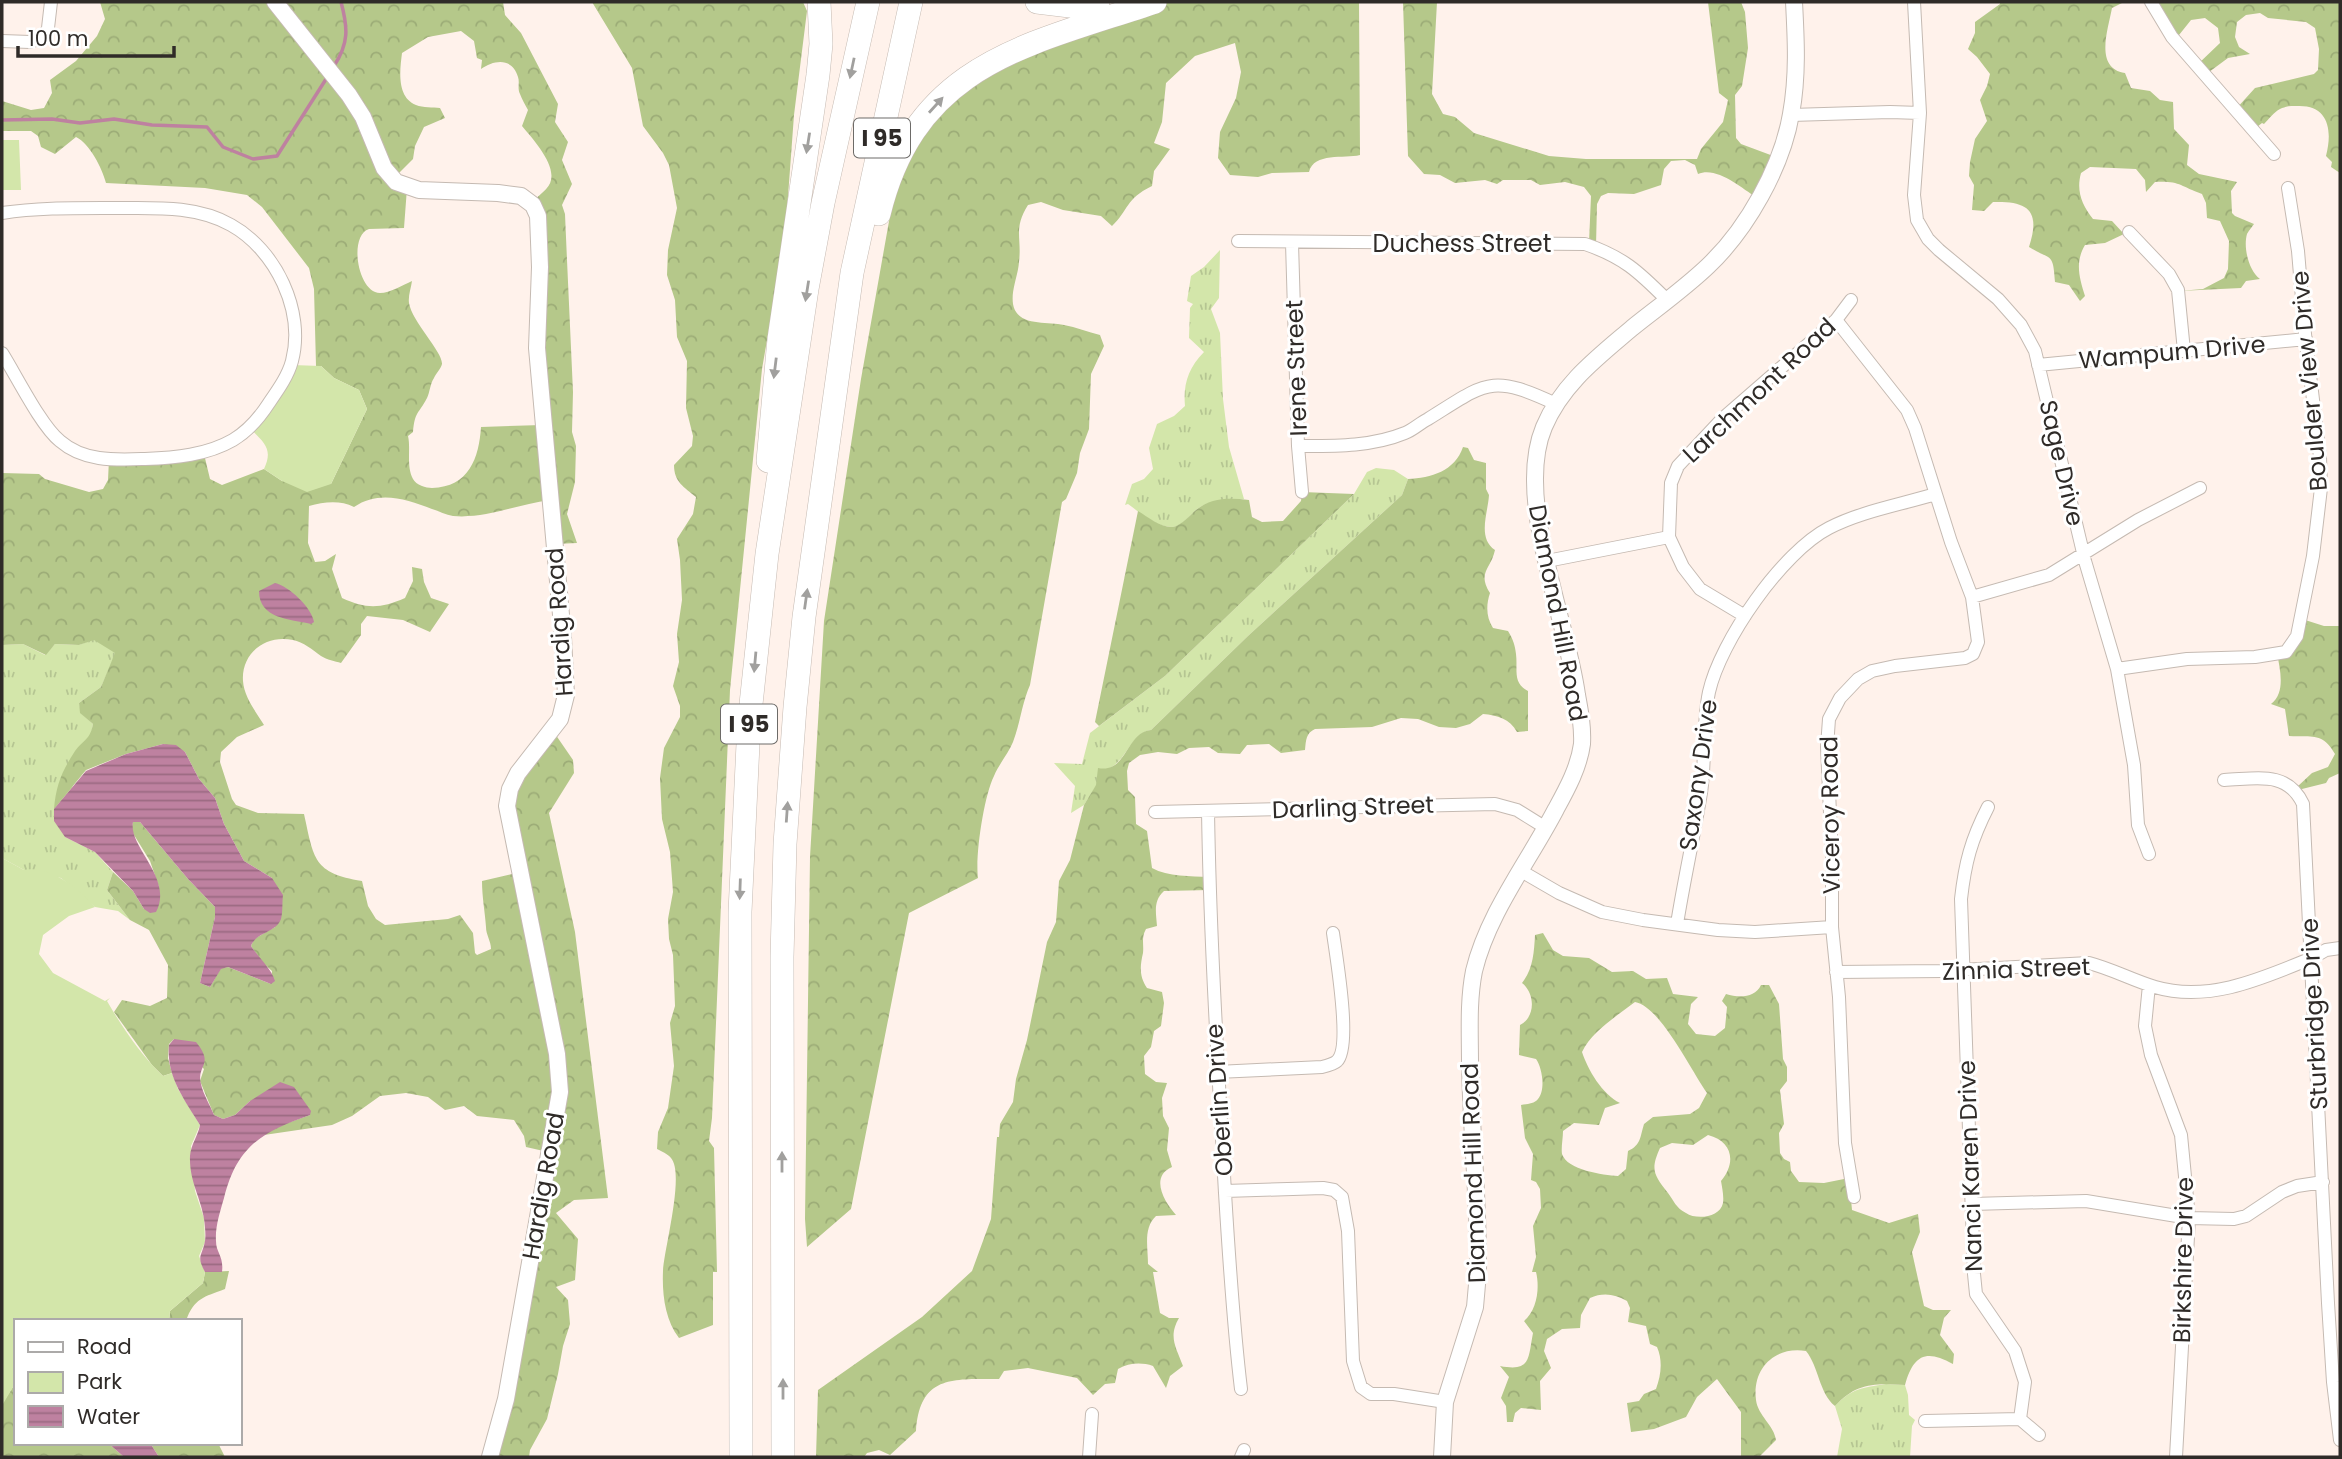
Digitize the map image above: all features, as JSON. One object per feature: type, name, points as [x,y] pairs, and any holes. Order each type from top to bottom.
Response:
[{"type":"highway","points":[[760,610],[773,390],[818,75],[821,44],[819,2]]},
{"type":"highway","name":"I 95","points":[[741,1457],[740,912],[745,786],[760,610],[807,289],[823,203],[868,2]]},
{"type":"highway","name":"I 95","points":[[783,1457],[782,1008],[785,844],[804,617],[852,273],[911,2]]},
{"type":"highway","points":[[1037,2],[1070,6],[1098,2]]},
{"type":"highway","points":[[852,273],[874,234],[886,187],[898,162],[917,128],[946,94],[965,78],[1010,51],[1155,2]]},
{"type":"street","points":[[2,41],[30,42],[44,37],[48,28],[51,2]]},
{"type":"street","name":"Hardig Road","points":[[275,2],[359,111],[384,168],[396,182],[419,190],[498,193],[521,197],[536,209],[540,229],[537,348],[564,637],[566,695],[559,719],[518,773],[510,789],[507,806],[556,1054],[559,1092],[506,1399],[490,1457]]},
{"type":"street","name":"Diamond Hill Road","points":[[1442,1457],[1445,1402],[1475,1307],[1478,1273],[1469,1018],[1474,972],[1491,926],[1571,781],[1582,745],[1582,724],[1574,669],[1535,503],[1537,457],[1543,429],[1556,404],[1582,371],[1709,265],[1741,227],[1766,186],[1791,115],[1796,75],[1794,2]]},
{"type":"street","points":[[1791,115],[1920,113],[1914,2]]},
{"type":"street","points":[[2151,2],[2172,37],[2274,154]]},
{"type":"street","name":"Sage Drive","points":[[1920,113],[1914,195],[1917,220],[1928,239],[1939,250],[1998,299],[2021,325],[2035,351],[2084,554],[2118,669],[2134,765],[2138,825],[2149,854]]},
{"type":"street","name":"Boulder View Drive","points":[[2118,669],[2187,659],[2255,657],[2288,651],[2297,635],[2313,556],[2321,488],[2298,251],[2288,188]]},
{"type":"street","points":[[2,213],[38,209],[145,207],[180,209],[219,219],[251,238],[278,272],[292,308],[295,340],[288,374],[264,411],[245,432],[211,449],[153,459],[98,459],[65,446],[47,427],[2,353]]},
{"type":"street","points":[[2129,232],[2169,274],[2178,290],[2184,351]]},
{"type":"street","name":"Duchess Street","points":[[1238,242],[1585,244],[1610,253],[1635,268],[1667,300]]},
{"type":"street","name":"Irene Street","points":[[1292,243],[1298,446],[1302,492]]},
{"type":"street","name":"Larchmont Road","points":[[1745,616],[1700,589],[1683,567],[1669,537],[1671,483],[1678,466],[1721,419],[1836,320],[1851,300]]},
{"type":"street","name":"Viceroy Road","points":[[1836,320],[1907,410],[1915,428],[1935,494],[1972,597],[1978,642],[1973,654],[1965,658],[1872,671],[1858,679],[1840,698],[1829,719],[1827,747],[1832,927],[1846,1143],[1854,1197]]},
{"type":"street","name":"Wampum Drive","points":[[2038,365],[2306,339]]},
{"type":"street","points":[[1298,446],[1351,445],[1407,433],[1471,391],[1492,385],[1509,385],[1556,404]]},
{"type":"street","points":[[1972,597],[2049,575],[2138,520],[2200,488]]},
{"type":"street","name":"Saxony Drive","points":[[1677,923],[1701,794],[1706,746],[1705,714],[1710,688],[1745,616],[1768,582],[1800,548],[1828,529],[1866,513],[1935,494]]},
{"type":"street","points":[[1547,561],[1669,537]]},
{"type":"street","name":"Sturbridge Drive","points":[[2224,780],[2267,779],[2286,782],[2297,791],[2303,804],[2333,1382],[2340,1440]]},
{"type":"street","name":"Darling Street","points":[[1155,812],[1495,804],[1517,810],[1546,828]]},
{"type":"street","name":"Nanci Karen Drive","points":[[1987,807],[1965,862],[1961,899],[1976,1294],[2015,1352],[2025,1382],[2020,1419]]},
{"type":"street","name":"Oberlin Drive","points":[[1208,811],[1217,1072],[1233,1325],[1241,1389]]},
{"type":"street","points":[[1521,871],[1559,893],[1602,912],[1643,920],[1755,932],[1832,927]]},
{"type":"street","points":[[1217,1072],[1322,1067],[1336,1062],[1342,1052],[1343,1007],[1333,933]]},
{"type":"street","name":"Zinnia Street","points":[[1836,972],[2089,963],[2149,985],[2178,990],[2229,989],[2261,979],[2326,950],[2340,948]]},
{"type":"street","name":"Birkshire Drive","points":[[2149,985],[2145,1026],[2151,1055],[2181,1135],[2189,1217],[2176,1457]]},
{"type":"street","points":[[1972,1204],[2086,1201],[2189,1217],[2234,1219],[2246,1216],[2282,1192],[2297,1186],[2323,1182]]},
{"type":"street","points":[[1225,1191],[1323,1188],[1334,1190],[1342,1197],[1348,1231],[1353,1361],[1361,1387],[1371,1394],[1394,1394],[1445,1402]]},
{"type":"street","points":[[1089,1457],[1092,1415]]},
{"type":"street","points":[[1925,1421],[2020,1419],[2039,1435]]},
{"type":"green space","points":[[100,2],[503,2],[505,15],[521,33],[558,104],[555,122],[568,142],[562,160],[572,184],[562,205],[565,214],[573,392],[572,432],[576,446],[575,482],[567,514],[577,543],[556,544],[550,500],[465,516],[450,515],[393,498],[373,499],[354,507],[332,502],[309,506],[308,543],[315,562],[325,561],[336,554],[332,569],[342,598],[373,606],[405,598],[413,581],[412,567],[422,569],[431,598],[449,604],[430,632],[403,620],[367,616],[361,624],[361,635],[341,663],[323,657],[293,640],[274,640],[257,648],[246,662],[243,681],[248,699],[264,725],[237,737],[221,752],[220,762],[236,805],[258,813],[304,814],[310,842],[318,861],[334,873],[362,881],[368,906],[376,919],[385,925],[448,919],[460,915],[473,933],[477,955],[491,949],[486,930],[482,881],[516,873],[509,808],[551,728],[573,760],[574,773],[549,813],[575,932],[608,1198],[574,1200],[556,1213],[578,1239],[575,1280],[556,1287],[568,1300],[570,1324],[547,1419],[529,1457],[490,1457],[548,1152],[526,1147],[524,1136],[514,1120],[477,1116],[464,1106],[445,1110],[428,1097],[406,1093],[380,1096],[352,1116],[332,1125],[264,1135],[276,1127],[310,1115],[250,1101],[235,1115],[223,1119],[214,1115],[200,1081],[204,1069],[174,1039],[169,1044],[168,1058],[172,1073],[163,1076],[114,1012],[122,1000],[150,1006],[167,998],[168,965],[149,930],[130,920],[107,890],[113,872],[133,891],[144,909],[159,887],[150,861],[131,830],[133,822],[140,822],[215,907],[200,983],[210,987],[221,968],[228,967],[271,984],[272,971],[251,946],[254,939],[275,927],[272,878],[244,861],[224,824],[215,798],[199,779],[185,752],[163,744],[126,754],[86,770],[54,809],[63,772],[92,729],[93,724],[80,713],[79,703],[101,687],[115,653],[94,640],[79,645],[55,644],[46,655],[23,644],[2,645],[2,473],[39,474],[45,479],[89,492],[103,489],[108,480],[109,459],[204,454],[210,479],[222,485],[264,469],[282,481],[331,484],[367,409],[359,390],[334,378],[321,366],[316,366],[314,289],[309,268],[262,207],[247,195],[205,188],[106,183],[95,157],[76,137],[55,154],[41,147],[38,136],[31,131],[2,131],[2,101],[31,110],[44,108],[52,93],[50,80],[76,61],[97,36],[105,19]],"holes":[[[461,31],[474,41],[477,58],[482,60],[481,69],[497,62],[512,66],[519,79],[519,92],[528,110],[522,126],[550,166],[551,180],[532,202],[542,425],[481,427],[478,449],[470,469],[455,482],[430,488],[421,486],[413,479],[409,463],[408,436],[413,432],[416,416],[442,364],[441,359],[411,311],[409,300],[412,281],[388,292],[372,291],[361,275],[357,252],[363,234],[369,229],[404,228],[407,188],[395,177],[413,159],[415,146],[424,127],[445,118],[440,108],[416,105],[405,96],[401,82],[402,53],[428,37]]]},
{"type":"green space","points":[[592,2],[803,2],[807,11],[794,115],[785,237],[762,369],[730,690],[709,1141],[714,1148],[717,1272],[713,1272],[713,1325],[679,1338],[668,1315],[663,1280],[675,1195],[675,1167],[670,1157],[657,1149],[658,1132],[668,1108],[674,1066],[670,1023],[675,1006],[668,919],[673,892],[670,852],[662,819],[660,778],[664,748],[680,717],[680,706],[673,686],[679,662],[677,634],[682,600],[677,539],[693,514],[696,497],[678,480],[674,465],[692,446],[693,436],[686,408],[687,361],[677,337],[675,300],[667,275],[668,250],[677,208],[669,165],[643,126],[632,68]]},
{"type":"green space","points":[[1152,2],[1359,2],[1360,155],[1317,161],[1309,172],[1272,173],[1258,177],[1230,175],[1218,158],[1220,132],[1236,98],[1241,72],[1235,43],[1195,56],[1166,83],[1162,122],[1154,143],[1170,149],[1154,171],[1152,186],[1132,200],[1112,226],[1101,216],[1063,210],[1041,202],[1028,205],[1023,213],[1019,227],[1020,253],[1013,294],[1016,311],[1026,320],[1068,326],[1100,335],[1104,346],[1091,374],[1089,429],[1080,453],[1077,473],[1066,499],[1062,502],[1030,685],[1013,742],[996,772],[987,797],[979,841],[978,878],[909,913],[851,1209],[807,1247],[805,1219],[810,857],[824,621],[861,379],[899,165],[947,92]]},
{"type":"green space","points":[[1403,2],[1437,2],[1432,94],[1443,114],[1455,117],[1474,133],[1549,156],[1586,159],[1697,159],[1701,149],[1723,122],[1728,100],[1719,93],[1708,2],[1741,2],[1745,12],[1748,48],[1742,86],[1735,95],[1736,138],[1741,144],[1776,157],[1756,197],[1721,175],[1705,172],[1698,174],[1695,165],[1685,160],[1671,161],[1664,169],[1661,185],[1634,194],[1608,193],[1601,196],[1597,204],[1596,246],[1589,243],[1591,196],[1584,187],[1565,182],[1540,185],[1531,180],[1503,180],[1497,184],[1485,180],[1455,183],[1440,175],[1424,174],[1408,156]]},
{"type":"green space","points":[[2000,2],[2124,2],[2112,8],[2105,47],[2109,64],[2115,70],[2125,73],[2131,88],[2150,91],[2160,100],[2173,102],[2174,129],[2189,145],[2187,165],[2199,174],[2237,182],[2231,191],[2232,213],[2254,224],[2247,234],[2246,252],[2253,271],[2260,279],[2246,281],[2241,288],[2179,291],[2203,289],[2224,278],[2228,269],[2229,241],[2220,221],[2207,218],[2202,194],[2170,182],[2155,182],[2146,192],[2145,180],[2136,169],[2090,167],[2081,173],[2080,192],[2089,214],[2093,219],[2112,221],[2124,234],[2105,243],[2085,245],[2079,270],[2085,296],[2080,301],[2069,285],[2055,282],[2050,258],[2029,247],[2033,224],[2029,210],[2015,203],[1993,202],[1984,211],[1972,210],[1974,185],[1969,176],[1970,162],[1975,139],[1987,121],[1980,100],[1990,74],[1968,49],[1975,33],[1975,22]]},
{"type":"green space","points":[[2158,2],[2340,2],[2340,173],[2331,167],[2332,162],[2326,156],[2328,128],[2326,120],[2315,109],[2307,106],[2284,107],[2252,131],[2236,109],[2255,88],[2314,74],[2318,70],[2319,49],[2315,28],[2306,22],[2268,18],[2260,13],[2246,15],[2237,22],[2235,37],[2239,47],[2250,54],[2228,58],[2205,75],[2197,65],[2220,43],[2218,28],[2205,18],[2191,20],[2175,40]]},
{"type":"green space","points":[[2,140],[19,140],[21,190],[2,190]]},
{"type":"green space","points":[[1220,250],[1219,298],[1211,309],[1220,333],[1223,399],[1229,447],[1244,499],[1207,504],[1179,525],[1167,527],[1149,519],[1128,504],[1125,505],[1132,484],[1144,479],[1153,469],[1149,448],[1157,424],[1174,416],[1185,406],[1188,377],[1204,352],[1189,338],[1190,308],[1193,304],[1187,301],[1191,276]]},
{"type":"green space","points":[[292,365],[321,366],[334,378],[359,390],[367,409],[331,484],[307,492],[264,469],[268,456],[266,446],[249,427]]},
{"type":"green space","points":[[1463,447],[1468,448],[1474,460],[1486,463],[1486,489],[1489,495],[1485,532],[1486,539],[1495,550],[1485,575],[1490,593],[1488,615],[1493,628],[1508,631],[1514,642],[1518,680],[1528,691],[1528,731],[1517,732],[1507,721],[1483,714],[1470,724],[1456,728],[1401,718],[1372,727],[1315,729],[1308,735],[1305,750],[1281,753],[1269,744],[1247,745],[1240,754],[1218,753],[1209,747],[1189,748],[1177,754],[1158,752],[1140,755],[1129,763],[1128,790],[1135,797],[1136,824],[1147,831],[1152,868],[1172,875],[1209,877],[1210,890],[1164,891],[1160,895],[1156,907],[1157,926],[1146,929],[1144,935],[1141,967],[1141,975],[1147,988],[1162,992],[1164,1003],[1161,1026],[1154,1031],[1151,1047],[1144,1056],[1145,1074],[1156,1082],[1167,1083],[1162,1098],[1163,1116],[1169,1128],[1167,1150],[1172,1167],[1165,1171],[1160,1183],[1164,1197],[1176,1215],[1156,1216],[1149,1226],[1148,1264],[1158,1272],[1153,1272],[1160,1313],[1169,1318],[1179,1318],[1174,1337],[1183,1366],[1170,1376],[1166,1388],[1153,1366],[1126,1365],[1118,1369],[1115,1383],[1105,1384],[1093,1395],[1077,1378],[1028,1368],[1004,1371],[999,1379],[953,1381],[941,1384],[924,1399],[916,1431],[890,1455],[879,1450],[867,1453],[864,1457],[816,1457],[818,1390],[922,1317],[972,1271],[991,1219],[997,1137],[1000,1124],[1013,1102],[1047,942],[1056,922],[1059,881],[1070,860],[1084,805],[1096,785],[1098,768],[1115,765],[1136,738],[1151,730],[1249,635],[1402,495],[1408,479],[1441,472],[1454,462]]},
{"type":"green space","points":[[1376,468],[1394,470],[1408,479],[1402,495],[1249,635],[1151,730],[1138,736],[1119,761],[1106,770],[1084,805],[1071,813],[1075,786],[1054,763],[1082,764],[1090,733],[1165,676],[1354,494],[1367,472]]},
{"type":"green space","points":[[1302,492],[1354,494],[1165,676],[1099,726],[1095,722],[1138,511],[1159,524],[1173,527],[1208,503],[1221,499],[1242,499],[1249,500],[1252,517],[1262,522],[1283,521],[1301,501]]},
{"type":"green space","points":[[2302,619],[2324,626],[2340,626],[2340,773],[2329,778],[2326,783],[2298,790],[2297,787],[2312,773],[2328,767],[2335,754],[2326,742],[2316,737],[2289,736],[2285,709],[2271,704],[2280,687],[2277,653]]},
{"type":"green space","points":[[94,639],[116,653],[101,687],[79,703],[81,713],[93,724],[91,735],[78,748],[65,837],[95,852],[113,872],[107,890],[130,920],[118,911],[95,907],[61,878],[24,870],[2,858],[2,645],[23,644],[45,655],[55,644],[79,645]]},
{"type":"green space","points":[[2,858],[24,870],[34,869],[53,874],[80,892],[95,907],[69,916],[43,935],[39,954],[53,973],[105,1001],[110,998],[107,1001],[113,1011],[147,1059],[163,1076],[172,1073],[178,1089],[200,1125],[191,1146],[195,1191],[204,1218],[205,1242],[199,1256],[205,1272],[203,1283],[170,1311],[169,1319],[14,1319],[14,1385],[3,1404]]},
{"type":"green space","points":[[1543,933],[1553,950],[1563,956],[1589,958],[1612,972],[1633,971],[1646,979],[1667,978],[1673,994],[1698,997],[1691,1004],[1688,1024],[1696,1034],[1715,1036],[1725,1028],[1727,1007],[1722,1001],[1726,994],[1746,996],[1761,985],[1769,985],[1779,1004],[1783,1059],[1787,1067],[1787,1081],[1780,1090],[1784,1124],[1779,1133],[1780,1153],[1790,1162],[1791,1171],[1799,1182],[1824,1183],[1849,1178],[1852,1210],[1889,1223],[1918,1214],[1920,1232],[1912,1252],[1924,1306],[1933,1310],[1951,1310],[1944,1318],[1940,1335],[1954,1354],[1953,1364],[1935,1356],[1922,1358],[1912,1367],[1905,1385],[1866,1386],[1850,1393],[1835,1406],[1826,1394],[1806,1351],[1785,1352],[1776,1356],[1762,1369],[1756,1389],[1757,1406],[1776,1440],[1759,1457],[1741,1457],[1741,1412],[1717,1379],[1697,1397],[1686,1417],[1654,1429],[1631,1432],[1627,1403],[1639,1401],[1644,1394],[1656,1389],[1661,1368],[1659,1352],[1657,1347],[1650,1344],[1646,1326],[1628,1322],[1630,1308],[1627,1301],[1604,1294],[1590,1298],[1581,1315],[1580,1328],[1562,1329],[1547,1339],[1544,1351],[1551,1368],[1540,1381],[1541,1410],[1521,1408],[1515,1413],[1513,1422],[1507,1422],[1506,1406],[1501,1398],[1509,1377],[1500,1366],[1518,1367],[1523,1365],[1529,1356],[1533,1333],[1524,1321],[1535,1305],[1538,1285],[1536,1272],[1532,1272],[1536,1257],[1533,1226],[1541,1208],[1540,1189],[1536,1182],[1531,1180],[1533,1154],[1525,1138],[1521,1105],[1538,1099],[1542,1090],[1542,1079],[1536,1059],[1519,1055],[1520,1025],[1529,1016],[1532,1005],[1529,993],[1522,983],[1531,966],[1535,935]],"holes":[[[1635,1002],[1645,1006],[1665,1027],[1707,1093],[1699,1108],[1690,1114],[1653,1117],[1644,1124],[1638,1143],[1628,1151],[1626,1169],[1618,1176],[1586,1171],[1571,1164],[1562,1154],[1563,1131],[1574,1123],[1599,1125],[1605,1108],[1620,1103],[1607,1094],[1596,1081],[1582,1052],[1598,1031]],[[1708,1135],[1722,1142],[1730,1153],[1729,1167],[1721,1181],[1723,1203],[1713,1215],[1690,1215],[1675,1204],[1657,1177],[1655,1162],[1660,1148],[1672,1143],[1693,1145]]]},
{"type":"green space","points":[[229,1271],[225,1289],[196,1303],[187,1319],[169,1319],[170,1311],[203,1283],[205,1272]]},
{"type":"green space","points":[[1886,1384],[1905,1385],[1909,1415],[1915,1420],[1912,1426],[1910,1457],[1837,1457],[1842,1429],[1835,1406],[1858,1390]]},
{"type":"green space","points":[[14,1385],[14,1445],[110,1445],[124,1457],[2,1457],[2,1404]]},
{"type":"green space","points":[[151,1445],[219,1445],[225,1457],[159,1457]]},
{"type":"water","points":[[275,583],[287,588],[299,598],[309,610],[314,622],[311,624],[285,619],[264,607],[259,591]]},
{"type":"water","points":[[163,744],[176,745],[185,752],[199,779],[215,798],[224,824],[244,861],[272,878],[283,895],[282,916],[278,924],[257,938],[251,946],[273,976],[275,981],[271,984],[228,967],[221,969],[210,987],[200,983],[215,907],[140,822],[133,822],[133,832],[159,887],[160,899],[156,912],[150,913],[144,909],[133,891],[95,852],[65,837],[54,821],[54,809],[86,771],[126,754]]},
{"type":"water","points":[[174,1039],[196,1042],[201,1050],[205,1060],[201,1084],[214,1115],[223,1119],[235,1115],[250,1101],[280,1082],[294,1087],[311,1111],[310,1115],[265,1135],[244,1153],[236,1165],[229,1180],[216,1230],[216,1245],[222,1262],[222,1272],[205,1272],[201,1262],[205,1227],[191,1173],[190,1156],[200,1125],[173,1077],[169,1045]]},
{"type":"water","points":[[110,1445],[151,1445],[159,1457],[124,1457]]},
{"type":"waterway","points":[[334,66],[346,35],[341,2]]},
{"type":"waterway","points":[[2,120],[52,119],[80,123],[114,119],[152,125],[207,127],[223,147],[253,159],[277,156],[328,76]]}]
